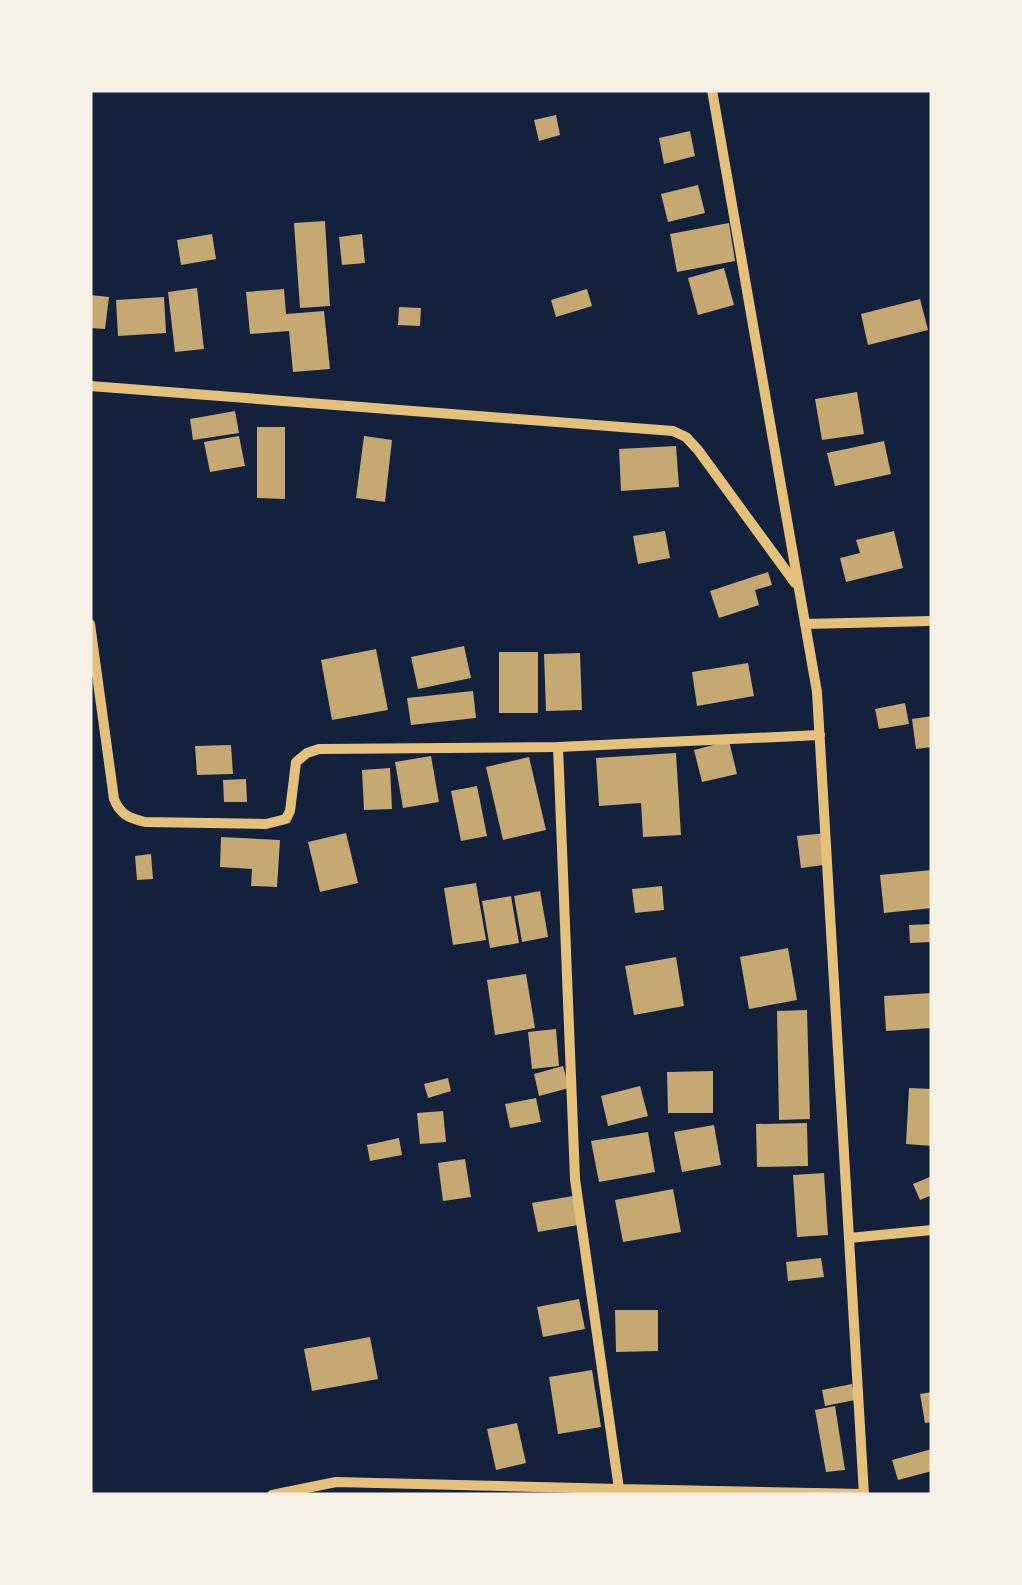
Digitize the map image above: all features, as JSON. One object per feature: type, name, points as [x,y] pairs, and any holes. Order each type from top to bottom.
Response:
[{"type":"street","points":[[272,1495],[336,1482],[864,1494],[817,692],[712,90]]},
{"type":"street","points":[[90,386],[673,431],[686,437],[698,450],[799,588]]},
{"type":"street","points":[[806,624],[932,620]]},
{"type":"street","points":[[90,624],[110,780],[119,811],[130,819],[145,822],[266,824],[286,818],[296,762],[306,753],[319,750],[558,747],[820,735]]},
{"type":"street","points":[[558,747],[575,1179],[619,1489]]},
{"type":"street","points":[[849,1238],[932,1230]]},
{"type":"building","points":[[556,115],[560,135],[539,141],[534,120]]},
{"type":"building","points":[[690,131],[695,156],[664,164],[659,138]]},
{"type":"building","points":[[698,185],[705,213],[668,222],[661,194]]},
{"type":"building","points":[[325,221],[330,306],[300,308],[294,223]]},
{"type":"building","points":[[729,223],[735,261],[677,272],[670,234]]},
{"type":"building","points":[[212,234],[216,259],[181,265],[177,240]]},
{"type":"building","points":[[362,234],[365,263],[342,265],[339,237]]},
{"type":"building","points":[[724,268],[734,305],[698,315],[688,278]]},
{"type":"building","points":[[197,288],[204,349],[175,352],[168,292]]},
{"type":"building","points":[[284,289],[286,314],[324,311],[330,369],[293,372],[289,331],[250,334],[246,292]]},
{"type":"building","points":[[587,289],[592,306],[556,317],[551,300]]},
{"type":"building","points":[[90,295],[109,297],[105,329],[90,328]]},
{"type":"building","points":[[164,297],[166,333],[118,336],[116,300]]},
{"type":"building","points":[[920,299],[928,330],[868,345],[861,314]]},
{"type":"building","points":[[399,307],[421,308],[420,326],[398,325]]},
{"type":"building","points":[[857,392],[864,434],[822,440],[815,399]]},
{"type":"building","points":[[235,411],[239,433],[193,440],[190,419]]},
{"type":"building","points":[[257,427],[285,427],[285,499],[257,498]]},
{"type":"building","points":[[239,436],[245,466],[210,472],[204,442]]},
{"type":"building","points":[[364,436],[392,440],[385,502],[356,498]]},
{"type":"building","points":[[884,441],[891,474],[835,486],[827,453]]},
{"type":"building","points":[[676,446],[679,487],[621,491],[619,449]]},
{"type":"building","points":[[665,531],[670,558],[638,564],[633,536]]},
{"type":"building","points":[[894,531],[903,568],[846,582],[840,558],[860,553],[856,540]]},
{"type":"building","points":[[768,572],[772,585],[755,590],[759,605],[719,618],[710,591]]},
{"type":"building","points":[[464,646],[471,678],[418,689],[411,657]]},
{"type":"building","points":[[376,649],[388,710],[332,720],[321,660]]},
{"type":"building","points":[[499,652],[538,652],[538,713],[499,713]]},
{"type":"building","points":[[580,653],[582,710],[546,711],[544,654]]},
{"type":"building","points":[[748,663],[754,696],[697,706],[692,672]]},
{"type":"building","points":[[473,691],[476,718],[411,725],[407,698]]},
{"type":"building","points":[[905,703],[909,724],[879,729],[875,709]]},
{"type":"building","points":[[932,716],[932,747],[916,749],[912,719]]},
{"type":"building","points":[[729,741],[737,774],[702,782],[694,750]]},
{"type":"building","points":[[231,745],[233,774],[197,775],[195,746]]},
{"type":"building","points":[[676,753],[681,835],[643,837],[641,803],[599,806],[596,758]]},
{"type":"building","points":[[431,756],[439,802],[403,808],[395,762]]},
{"type":"building","points":[[529,757],[546,830],[503,840],[486,767]]},
{"type":"building","points":[[390,768],[392,809],[364,810],[362,770]]},
{"type":"building","points":[[246,779],[247,802],[224,802],[223,780]]},
{"type":"building","points":[[477,786],[487,836],[461,841],[451,791]]},
{"type":"building","points":[[346,833],[358,883],[320,892],[308,842]]},
{"type":"building","points":[[827,833],[831,864],[801,868],[797,836]]},
{"type":"building","points":[[221,837],[280,840],[277,887],[251,886],[252,869],[220,867]]},
{"type":"building","points":[[151,854],[153,879],[137,880],[135,856]]},
{"type":"building","points":[[932,870],[932,908],[884,913],[880,875]]},
{"type":"building","points":[[476,883],[486,940],[453,945],[444,888]]},
{"type":"building","points":[[662,886],[664,910],[635,913],[632,889]]},
{"type":"building","points":[[540,891],[548,937],[522,942],[514,896]]},
{"type":"building","points":[[511,896],[519,943],[490,948],[482,901]]},
{"type":"building","points":[[932,924],[932,942],[910,943],[909,925]]},
{"type":"building","points":[[788,948],[797,1000],[749,1009],[740,957]]},
{"type":"building","points":[[676,957],[684,1006],[634,1015],[625,966]]},
{"type":"building","points":[[526,974],[535,1028],[495,1035],[487,980]]},
{"type":"building","points":[[932,993],[932,1028],[886,1031],[884,996]]},
{"type":"building","points":[[807,1010],[810,1119],[779,1120],[777,1011]]},
{"type":"building","points":[[556,1029],[559,1066],[532,1069],[528,1032]]},
{"type":"building","points":[[563,1066],[569,1088],[539,1096],[534,1074]]},
{"type":"building","points":[[713,1071],[713,1113],[668,1113],[667,1072]]},
{"type":"building","points":[[448,1078],[451,1091],[428,1098],[424,1084]]},
{"type":"building","points":[[640,1086],[648,1116],[608,1126],[601,1096]]},
{"type":"building","points":[[909,1088],[932,1089],[932,1146],[906,1144]]},
{"type":"building","points":[[536,1098],[541,1122],[510,1128],[505,1104]]},
{"type":"building","points":[[443,1111],[446,1142],[420,1144],[417,1113]]},
{"type":"building","points":[[807,1123],[808,1166],[757,1167],[756,1124]]},
{"type":"building","points":[[714,1125],[721,1165],[682,1172],[674,1132]]},
{"type":"building","points":[[648,1132],[655,1172],[599,1182],[591,1141]]},
{"type":"building","points":[[399,1138],[402,1155],[370,1161],[367,1145]]},
{"type":"building","points":[[465,1159],[471,1197],[443,1201],[438,1163]]},
{"type":"building","points":[[824,1173],[828,1235],[797,1237],[793,1175]]},
{"type":"building","points":[[932,1176],[932,1195],[920,1200],[913,1184]]},
{"type":"building","points":[[673,1189],[681,1232],[623,1242],[615,1200]]},
{"type":"building","points":[[573,1196],[578,1225],[538,1232],[532,1203]]},
{"type":"building","points":[[821,1258],[824,1277],[788,1281],[786,1262]]},
{"type":"building","points":[[579,1299],[585,1329],[543,1337],[537,1307]]},
{"type":"building","points":[[615,1310],[658,1310],[658,1351],[616,1352]]},
{"type":"building","points":[[370,1337],[378,1379],[312,1391],[304,1349]]},
{"type":"building","points":[[592,1370],[601,1427],[558,1434],[549,1377]]},
{"type":"building","points":[[852,1384],[855,1400],[825,1406],[822,1390]]},
{"type":"building","points":[[932,1392],[932,1422],[925,1423],[920,1394]]},
{"type":"building","points":[[835,1406],[845,1470],[826,1472],[815,1410]]},
{"type":"building","points":[[517,1423],[526,1463],[496,1470],[487,1429]]},
{"type":"building","points":[[932,1449],[932,1471],[898,1480],[892,1460]]}]
